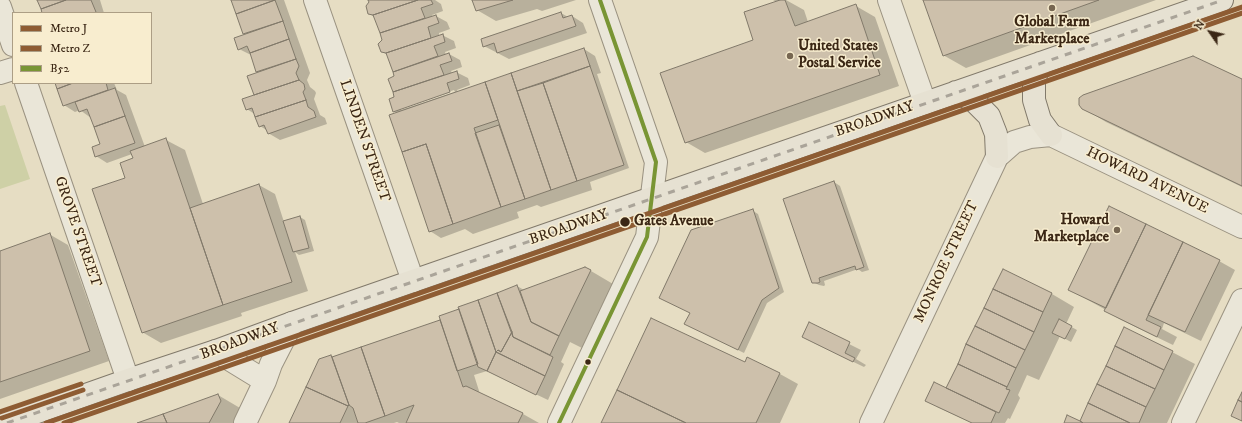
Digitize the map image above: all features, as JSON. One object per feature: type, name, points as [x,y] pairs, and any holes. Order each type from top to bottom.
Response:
[{"type":"main road","name":"BROADWAY","points":[[6,423],[128,380],[216,352],[292,323],[1040,63],[1180,7],[1222,0]]},
{"type":"main road","points":[[1040,63],[1034,81],[1034,100],[1040,120],[1052,135]]},
{"type":"main road","points":[[956,92],[974,101],[989,116],[996,134],[997,156]]},
{"type":"street","name":"LINDEN STREET","points":[[314,0],[414,281]]},
{"type":"street","points":[[559,423],[646,236],[656,162],[600,0]]},
{"type":"street","points":[[889,0],[924,103]]},
{"type":"street","points":[[0,7],[12,42]]},
{"type":"street","points":[[0,73],[12,69]]},
{"type":"street","name":"GROVE STREET","points":[[26,84],[128,380]]},
{"type":"street","name":"MONROE STREET","points":[[871,423],[997,156],[1014,142],[1030,137],[1052,135]]},
{"type":"street","name":"HOWARD AVENUE","points":[[1052,135],[1242,227]]},
{"type":"street","points":[[1183,423],[1242,300]]},
{"type":"street","points":[[245,423],[265,381],[270,364],[292,323]]},
{"type":"street","points":[[216,352],[265,381]]},
{"type":"green space","points":[[5,105],[30,179],[0,189],[0,106]]},
{"type":"building","points":[[37,0],[66,0],[41,9]]},
{"type":"building","points":[[66,0],[91,0],[96,12],[42,12],[41,9]]},
{"type":"building","points":[[231,0],[275,0],[236,14]]},
{"type":"building","points":[[275,0],[283,21],[243,34],[236,14]]},
{"type":"building","points":[[368,0],[418,0],[373,15],[368,14],[366,6],[369,2]]},
{"type":"building","points":[[418,0],[431,0],[433,4],[421,8],[425,18],[380,33],[373,15]]},
{"type":"building","points":[[472,0],[513,0],[476,11]]},
{"type":"building","name":"United States Postal Service","points":[[780,0],[785,0],[795,26],[856,4],[880,75],[685,143],[660,73],[753,40],[744,12]]},
{"type":"building","points":[[923,0],[1099,0],[943,56]]},
{"type":"building","points":[[561,12],[563,18],[572,15],[576,26],[497,53],[494,43],[483,47],[481,39]]},
{"type":"building","points":[[436,15],[439,23],[428,27],[431,38],[386,53],[381,52],[378,44],[382,40],[380,33]]},
{"type":"building","points":[[283,21],[289,39],[250,53],[247,46],[238,50],[234,38]]},
{"type":"building","points":[[443,34],[445,42],[434,46],[438,56],[393,72],[386,53]]},
{"type":"building","points":[[289,39],[296,59],[256,72],[250,53]]},
{"type":"building","points":[[584,48],[590,66],[517,91],[511,73]]},
{"type":"building","points":[[449,53],[452,61],[440,65],[444,75],[393,92],[388,79],[394,76],[393,72]]},
{"type":"building","points":[[1193,56],[1242,79],[1242,186],[1082,109],[1079,105],[1079,98],[1083,95]]},
{"type":"building","points":[[296,59],[299,66],[296,73],[299,80],[254,95],[247,76]]},
{"type":"building","points":[[590,66],[624,165],[577,181],[543,83]]},
{"type":"building","points":[[457,71],[459,79],[447,83],[450,92],[393,112],[389,99],[394,97],[393,92]]},
{"type":"building","points":[[511,73],[551,190],[525,199],[485,82]]},
{"type":"building","points":[[299,80],[304,84],[305,89],[303,92],[306,100],[255,117],[252,108],[246,110],[242,99]]},
{"type":"building","points":[[485,82],[498,120],[474,128],[501,207],[453,224],[426,144],[402,152],[389,115]]},
{"type":"building","points":[[543,83],[577,181],[551,190],[517,91]]},
{"type":"building","points":[[55,84],[70,84],[57,89]]},
{"type":"building","points":[[70,84],[106,84],[108,90],[63,106],[57,89]]},
{"type":"building","points":[[115,88],[125,116],[94,127],[87,109],[79,112],[75,102]]},
{"type":"building","points":[[306,100],[308,107],[314,111],[316,117],[268,134],[264,125],[259,127],[255,117]]},
{"type":"building","points":[[125,116],[135,143],[95,157],[92,147],[100,144],[94,127]]},
{"type":"building","points":[[499,125],[525,199],[501,207],[475,133]]},
{"type":"building","points":[[166,138],[223,305],[142,333],[92,189],[125,178],[120,163],[133,158],[130,151]]},
{"type":"building","points":[[426,144],[453,224],[429,232],[402,152]]},
{"type":"building","points":[[834,181],[864,267],[856,270],[855,266],[819,278],[820,282],[818,283],[812,283],[783,199]]},
{"type":"building","points":[[259,184],[292,282],[223,305],[190,208]]},
{"type":"building","points":[[1109,206],[1146,224],[1106,308],[1068,290]]},
{"type":"building","points":[[753,209],[779,288],[762,300],[738,350],[684,324],[690,313],[659,298],[691,230]]},
{"type":"building","points":[[300,216],[309,248],[293,252],[283,221]]},
{"type":"building","points":[[1146,224],[1183,242],[1146,320],[1161,327],[1157,337],[1104,311]]},
{"type":"building","points":[[50,233],[90,351],[0,382],[0,251]]},
{"type":"building","points":[[1183,242],[1220,260],[1185,332],[1148,315]]},
{"type":"building","points":[[585,267],[591,270],[559,336],[531,322],[520,291]]},
{"type":"building","points":[[1003,269],[1052,293],[1043,312],[993,289]]},
{"type":"building","points":[[517,285],[531,322],[559,336],[550,355],[513,337],[497,293]]},
{"type":"building","points":[[993,289],[1043,312],[1034,332],[984,308]]},
{"type":"building","points":[[497,293],[512,332],[501,352],[498,350],[496,352],[478,300]]},
{"type":"building","points":[[478,300],[496,352],[487,371],[478,367],[458,307]]},
{"type":"building","points":[[984,308],[1034,332],[1025,350],[975,326]]},
{"type":"building","points":[[459,309],[478,364],[457,371],[439,316]]},
{"type":"building","points":[[651,318],[745,362],[747,357],[780,373],[756,423],[686,423],[617,390]]},
{"type":"building","points":[[1059,319],[1072,326],[1065,339],[1052,333]]},
{"type":"building","points":[[440,320],[463,387],[466,386],[523,413],[518,423],[406,423],[414,405],[385,416],[361,347]]},
{"type":"building","points":[[809,322],[850,342],[845,353],[855,358],[853,362],[802,337]]},
{"type":"building","points":[[975,326],[1025,350],[1016,368],[966,344]]},
{"type":"building","points":[[1124,327],[1173,351],[1164,370],[1115,346]]},
{"type":"building","points":[[512,332],[513,337],[553,357],[545,376],[496,352],[498,350],[501,352]]},
{"type":"building","points":[[966,344],[1016,368],[1007,387],[958,364]]},
{"type":"building","points":[[1115,346],[1164,370],[1155,389],[1106,366]]},
{"type":"building","points":[[361,347],[385,416],[365,423],[358,423],[353,408],[349,405],[332,357]]},
{"type":"building","points":[[496,352],[545,376],[536,395],[487,371]]},
{"type":"building","points":[[331,355],[349,405],[348,406],[306,387],[319,359]]},
{"type":"building","points":[[958,364],[1007,387],[1006,389],[1010,390],[999,413],[946,388]]},
{"type":"building","points":[[1106,366],[1155,389],[1146,407],[1097,384]]},
{"type":"building","points":[[934,382],[996,412],[991,423],[972,423],[925,401]]},
{"type":"building","points":[[1097,384],[1146,407],[1139,423],[1130,423],[1088,403]]},
{"type":"building","points":[[306,387],[348,406],[340,423],[289,423]]},
{"type":"building","points":[[617,390],[686,423],[601,423]]},
{"type":"building","points":[[1242,392],[1242,402],[1238,400]]},
{"type":"building","points":[[218,394],[221,401],[209,423],[167,423],[163,414]]},
{"type":"building","points":[[1238,400],[1242,402],[1242,421],[1231,416]]},
{"type":"building","points":[[1088,403],[1130,423],[1083,423],[1080,421]]},
{"type":"building","points":[[163,414],[167,423],[137,423]]},
{"type":"building","points":[[1067,415],[1080,421],[1083,423],[1064,423]]},
{"type":"railway","points":[[7,423],[1223,0]]},
{"type":"metro line","name":"J","points":[[46,423],[1242,7]]},
{"type":"metro line","name":"Z","points":[[64,423],[1242,13]]},
{"type":"metro line","name":"J","points":[[0,412],[81,384]]},
{"type":"metro line","name":"Z","points":[[2,418],[83,390]]},
{"type":"transit line","name":"B52","points":[[559,423],[647,237],[656,162],[600,0]]},
{"type":"place","name":"Global Farm Marketplace","points":[[1052,8]]},
{"type":"place","name":"United States Postal Service","points":[[790,56]]},
{"type":"place","name":"Gates Avenue","points":[[625,222]]},
{"type":"place","name":"Howard Marketplace","points":[[1117,230]]}]
